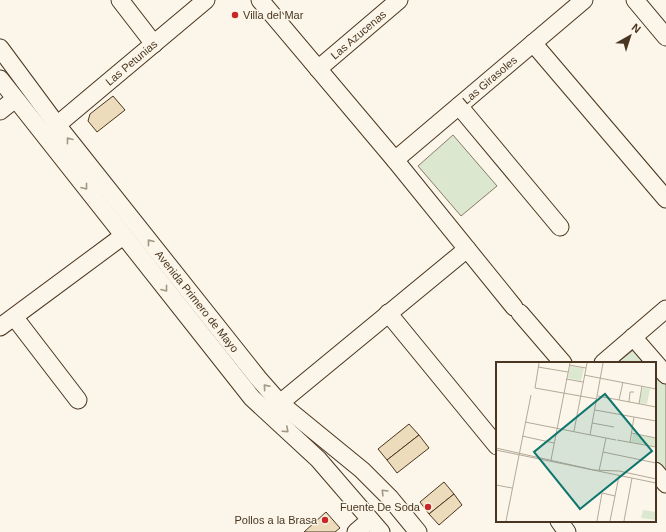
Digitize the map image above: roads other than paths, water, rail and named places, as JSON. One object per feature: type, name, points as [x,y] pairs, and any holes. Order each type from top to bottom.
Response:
[{"type":"street","points":[[120,0],[154,44]]},
{"type":"street","name":"Las Petunias","points":[[57,125],[206,0]]},
{"type":"street","points":[[260,0],[395,160],[517,310],[562,362]]},
{"type":"street","name":"Las Azucenas","points":[[318,69],[399,0]]},
{"type":"street","name":"Las Girasoles","points":[[395,160],[584,0]]},
{"type":"street","points":[[635,0],[666,37]]},
{"type":"street","points":[[533,43],[666,199]]},
{"type":"street","name":"Avenida Primero de Mayo","points":[[0,48],[57,125],[258,378],[280,403],[362,470],[390,498],[418,532]]},
{"type":"street","name":"Avenida Primero de Mayo","points":[[0,80],[252,398],[318,459],[375,526]]},
{"type":"street","points":[[0,112],[15,99]]},
{"type":"street","points":[[459,106],[560,227]]},
{"type":"street","points":[[0,327],[15,318],[123,236]]},
{"type":"street","points":[[280,403],[467,249]]},
{"type":"street","points":[[604,362],[666,309]]},
{"type":"street","points":[[388,313],[496,445]]},
{"type":"street","points":[[15,318],[78,400]]},
{"type":"street","points":[[634,337],[655,362]]},
{"type":"street","points":[[656,363],[666,375]]},
{"type":"street","points":[[656,472],[666,484]]},
{"type":"street","points":[[559,522],[568,532]]},
{"type":"street","points":[[356,532],[375,526]]},
{"type":"place","name":"Villa del Mar","points":[[235,15]]},
{"type":"place","name":"Fuente De Soda","points":[[428,507]]},
{"type":"place","name":"Pollos a la Brasa","points":[[325,520]]}]
